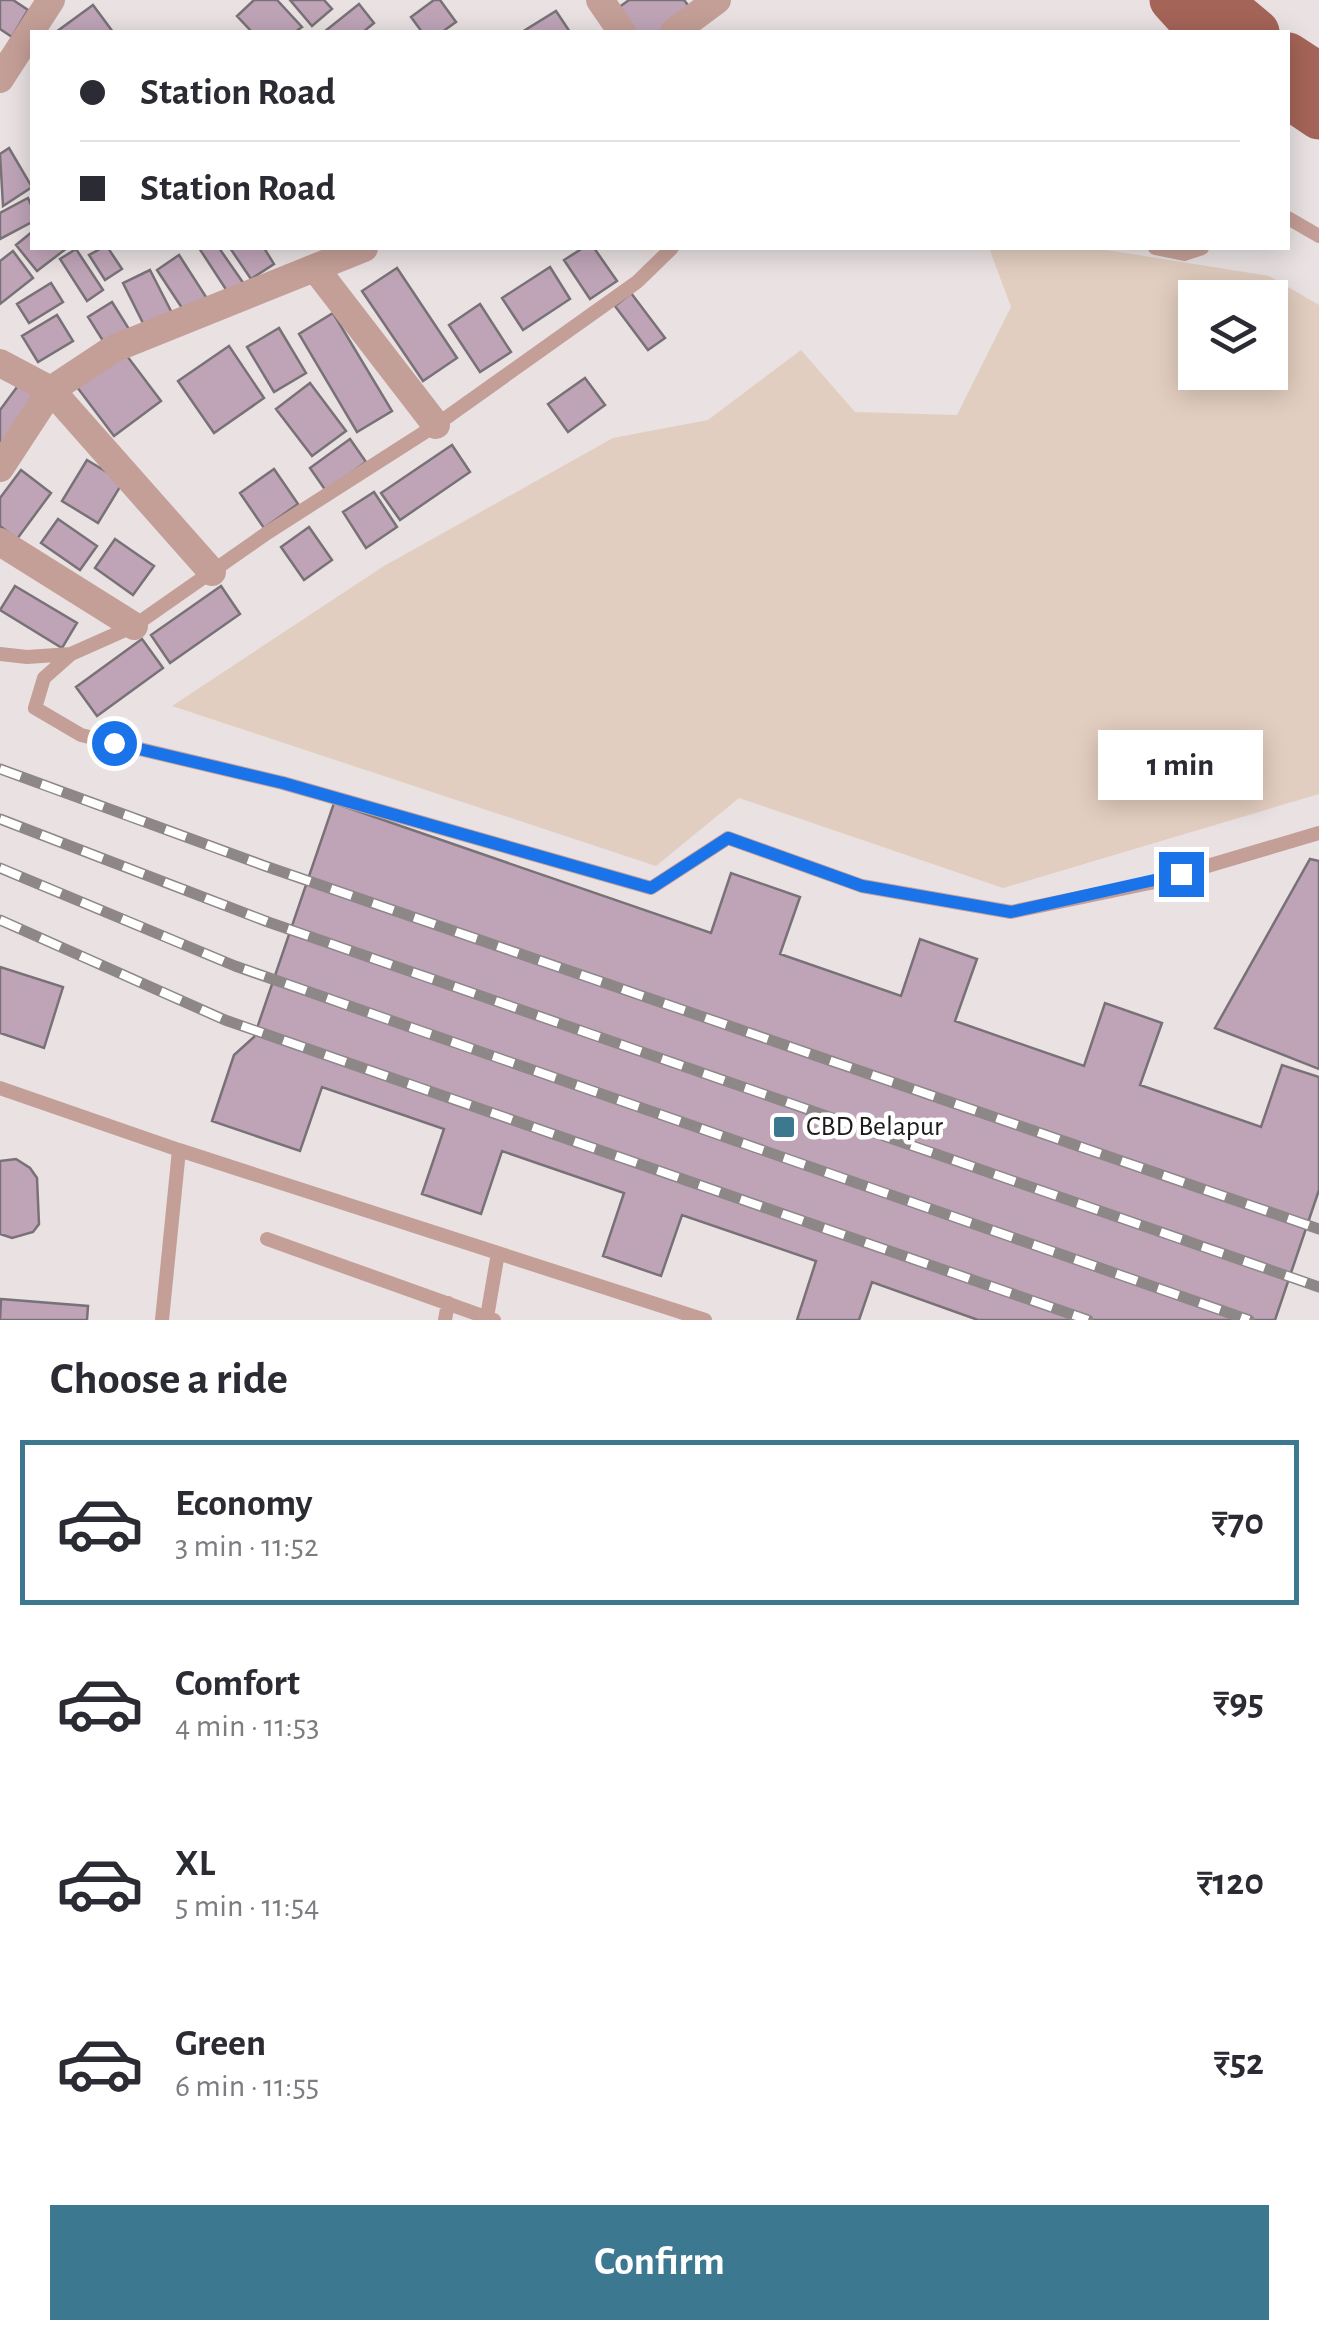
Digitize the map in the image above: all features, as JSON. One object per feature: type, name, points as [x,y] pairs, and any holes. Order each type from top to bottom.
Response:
[{"type":"main road","points":[[1172,0],[1199,30]]},
{"type":"main road","points":[[1219,0],[1255,30]]},
{"type":"main road","points":[[1290,56],[1319,75]]},
{"type":"main road","points":[[1290,97],[1319,117]]},
{"type":"street","points":[[32,30],[51,0]]},
{"type":"street","points":[[600,0],[621,30]]},
{"type":"street","points":[[677,30],[717,0]]},
{"type":"street","points":[[0,79],[30,33]]},
{"type":"street","points":[[0,468],[50,390],[114,349],[359,250]]},
{"type":"street","points":[[315,268],[436,426]]},
{"type":"street","points":[[0,363],[50,390],[212,572]]},
{"type":"street","points":[[0,542],[134,626]]},
{"type":"lane","points":[[1290,220],[1319,236]]},
{"type":"lane","points":[[670,250],[637,282],[436,426],[267,532],[134,626],[72,654],[44,678],[35,708],[80,735],[283,783],[651,888],[728,838],[862,886],[1011,912],[1150,883],[1319,833]]},
{"type":"lane","points":[[1165,250],[1184,254],[1196,250]]},
{"type":"lane","points":[[0,654],[72,654]]},
{"type":"lane","points":[[0,1088],[695,1319]]},
{"type":"lane","points":[[162,1320],[179,1150]]},
{"type":"lane","points":[[268,1239],[490,1319],[498,1254]]},
{"type":"lane","points":[[446,1320],[448,1303]]},
{"type":"shaded area","points":[[990,250],[1106,250],[1276,280],[1178,280],[1178,390],[1288,390],[1288,287],[1319,305],[1319,794],[1003,888],[739,798],[656,866],[172,706],[384,566],[613,438],[708,420],[801,350],[855,412],[957,415],[1011,307]]},
{"type":"building","points":[[0,0],[13,0],[28,10],[12,37],[0,29]]},
{"type":"building","points":[[254,0],[277,0],[302,27],[250,30],[237,16]]},
{"type":"building","points":[[290,0],[324,0],[332,9],[312,26]]},
{"type":"building","points":[[434,0],[440,0],[456,22],[445,30],[421,30],[411,17]]},
{"type":"building","points":[[629,0],[684,0],[691,9],[662,30],[624,30],[611,13]]},
{"type":"building","points":[[359,4],[374,23],[365,30],[326,30]]},
{"type":"building","points":[[93,5],[112,30],[59,30]]},
{"type":"building","points":[[556,11],[569,30],[525,30]]},
{"type":"building","points":[[9,148],[30,184],[30,188],[3,206],[0,154]]},
{"type":"building","points":[[28,198],[30,202],[30,223],[0,239],[0,213]]},
{"type":"building","points":[[30,234],[30,250],[64,250],[37,271],[16,245]]},
{"type":"building","points":[[77,250],[103,290],[87,301],[60,259]]},
{"type":"building","points":[[109,250],[122,269],[105,280],[89,255]]},
{"type":"building","points":[[200,250],[220,250],[244,284],[229,294]]},
{"type":"building","points":[[231,250],[265,250],[274,264],[251,279]]},
{"type":"building","points":[[580,250],[595,250],[617,281],[590,299],[564,260]]},
{"type":"building","points":[[13,251],[33,278],[0,304],[0,261]]},
{"type":"building","points":[[179,255],[208,300],[186,314],[157,270]]},
{"type":"building","points":[[550,267],[570,299],[523,330],[502,298]]},
{"type":"building","points":[[397,268],[457,358],[423,381],[362,291]]},
{"type":"building","points":[[150,270],[173,315],[146,329],[123,283]]},
{"type":"building","points":[[51,283],[63,302],[29,323],[17,304]]},
{"type":"building","points":[[631,293],[665,338],[648,350],[615,306]]},
{"type":"building","points":[[112,302],[129,329],[105,344],[88,317]]},
{"type":"building","points":[[480,304],[511,352],[480,372],[449,325]]},
{"type":"building","points":[[333,313],[392,411],[357,432],[299,334]]},
{"type":"building","points":[[57,315],[73,341],[38,362],[22,336]]},
{"type":"building","points":[[279,328],[306,373],[274,392],[247,347]]},
{"type":"building","points":[[229,346],[264,398],[214,433],[178,381]]},
{"type":"building","points":[[124,352],[161,401],[114,436],[77,387]]},
{"type":"building","points":[[585,378],[605,405],[568,432],[548,404]]},
{"type":"building","points":[[20,383],[40,398],[5,446],[0,443],[0,410]]},
{"type":"building","points":[[310,383],[346,431],[312,456],[276,409]]},
{"type":"building","points":[[350,439],[366,462],[326,491],[310,468]]},
{"type":"building","points":[[452,445],[470,472],[400,520],[381,493]]},
{"type":"building","points":[[87,460],[123,482],[98,523],[62,501]]},
{"type":"building","points":[[274,469],[298,504],[264,528],[240,493]]},
{"type":"building","points":[[21,470],[51,493],[17,539],[0,526],[0,498]]},
{"type":"building","points":[[374,492],[397,527],[366,548],[343,512]]},
{"type":"building","points":[[58,519],[97,546],[80,570],[41,543]]},
{"type":"building","points":[[309,527],[332,560],[304,580],[281,547]]},
{"type":"building","points":[[115,539],[154,566],[133,595],[95,568]]},
{"type":"building","points":[[15,586],[77,623],[62,648],[0,610]]},
{"type":"building","points":[[221,586],[240,614],[170,663],[151,635]]},
{"type":"building","points":[[142,639],[163,668],[97,716],[76,687]]},
{"type":"building","name":"CBD Belapur","points":[[334,803],[711,933],[731,873],[800,897],[780,954],[901,996],[920,939],[977,959],[955,1021],[1084,1066],[1105,1003],[1162,1023],[1140,1085],[1261,1127],[1282,1065],[1319,1077],[1319,1190],[1275,1320],[978,1320],[872,1282],[859,1320],[797,1320],[816,1261],[682,1215],[661,1276],[603,1256],[624,1193],[502,1151],[481,1214],[422,1194],[444,1129],[322,1087],[300,1151],[212,1121],[234,1055],[254,1037]]},
{"type":"building","points":[[1310,859],[1319,861],[1319,1069],[1215,1028]]},
{"type":"building","points":[[0,967],[63,987],[44,1048],[0,1033]]},
{"type":"building","points":[[16,1159],[37,1178],[39,1224],[33,1232],[12,1238],[0,1234],[0,1161]]},
{"type":"building","points":[[1,1299],[88,1306],[87,1320],[0,1320]]},
{"type":"railway","points":[[0,769],[265,866],[1319,1229]]},
{"type":"railway","points":[[0,819],[268,922],[1319,1287]]},
{"type":"railway","points":[[0,868],[235,966],[1249,1320]]},
{"type":"railway","points":[[0,920],[225,1020],[1088,1320]]},
{"type":"place","name":"CBD Belapur","points":[[784,1127]]},
{"type":"route","points":[[114,743],[283,783],[651,888],[728,838],[862,886],[1011,912],[1181,874]]}]
